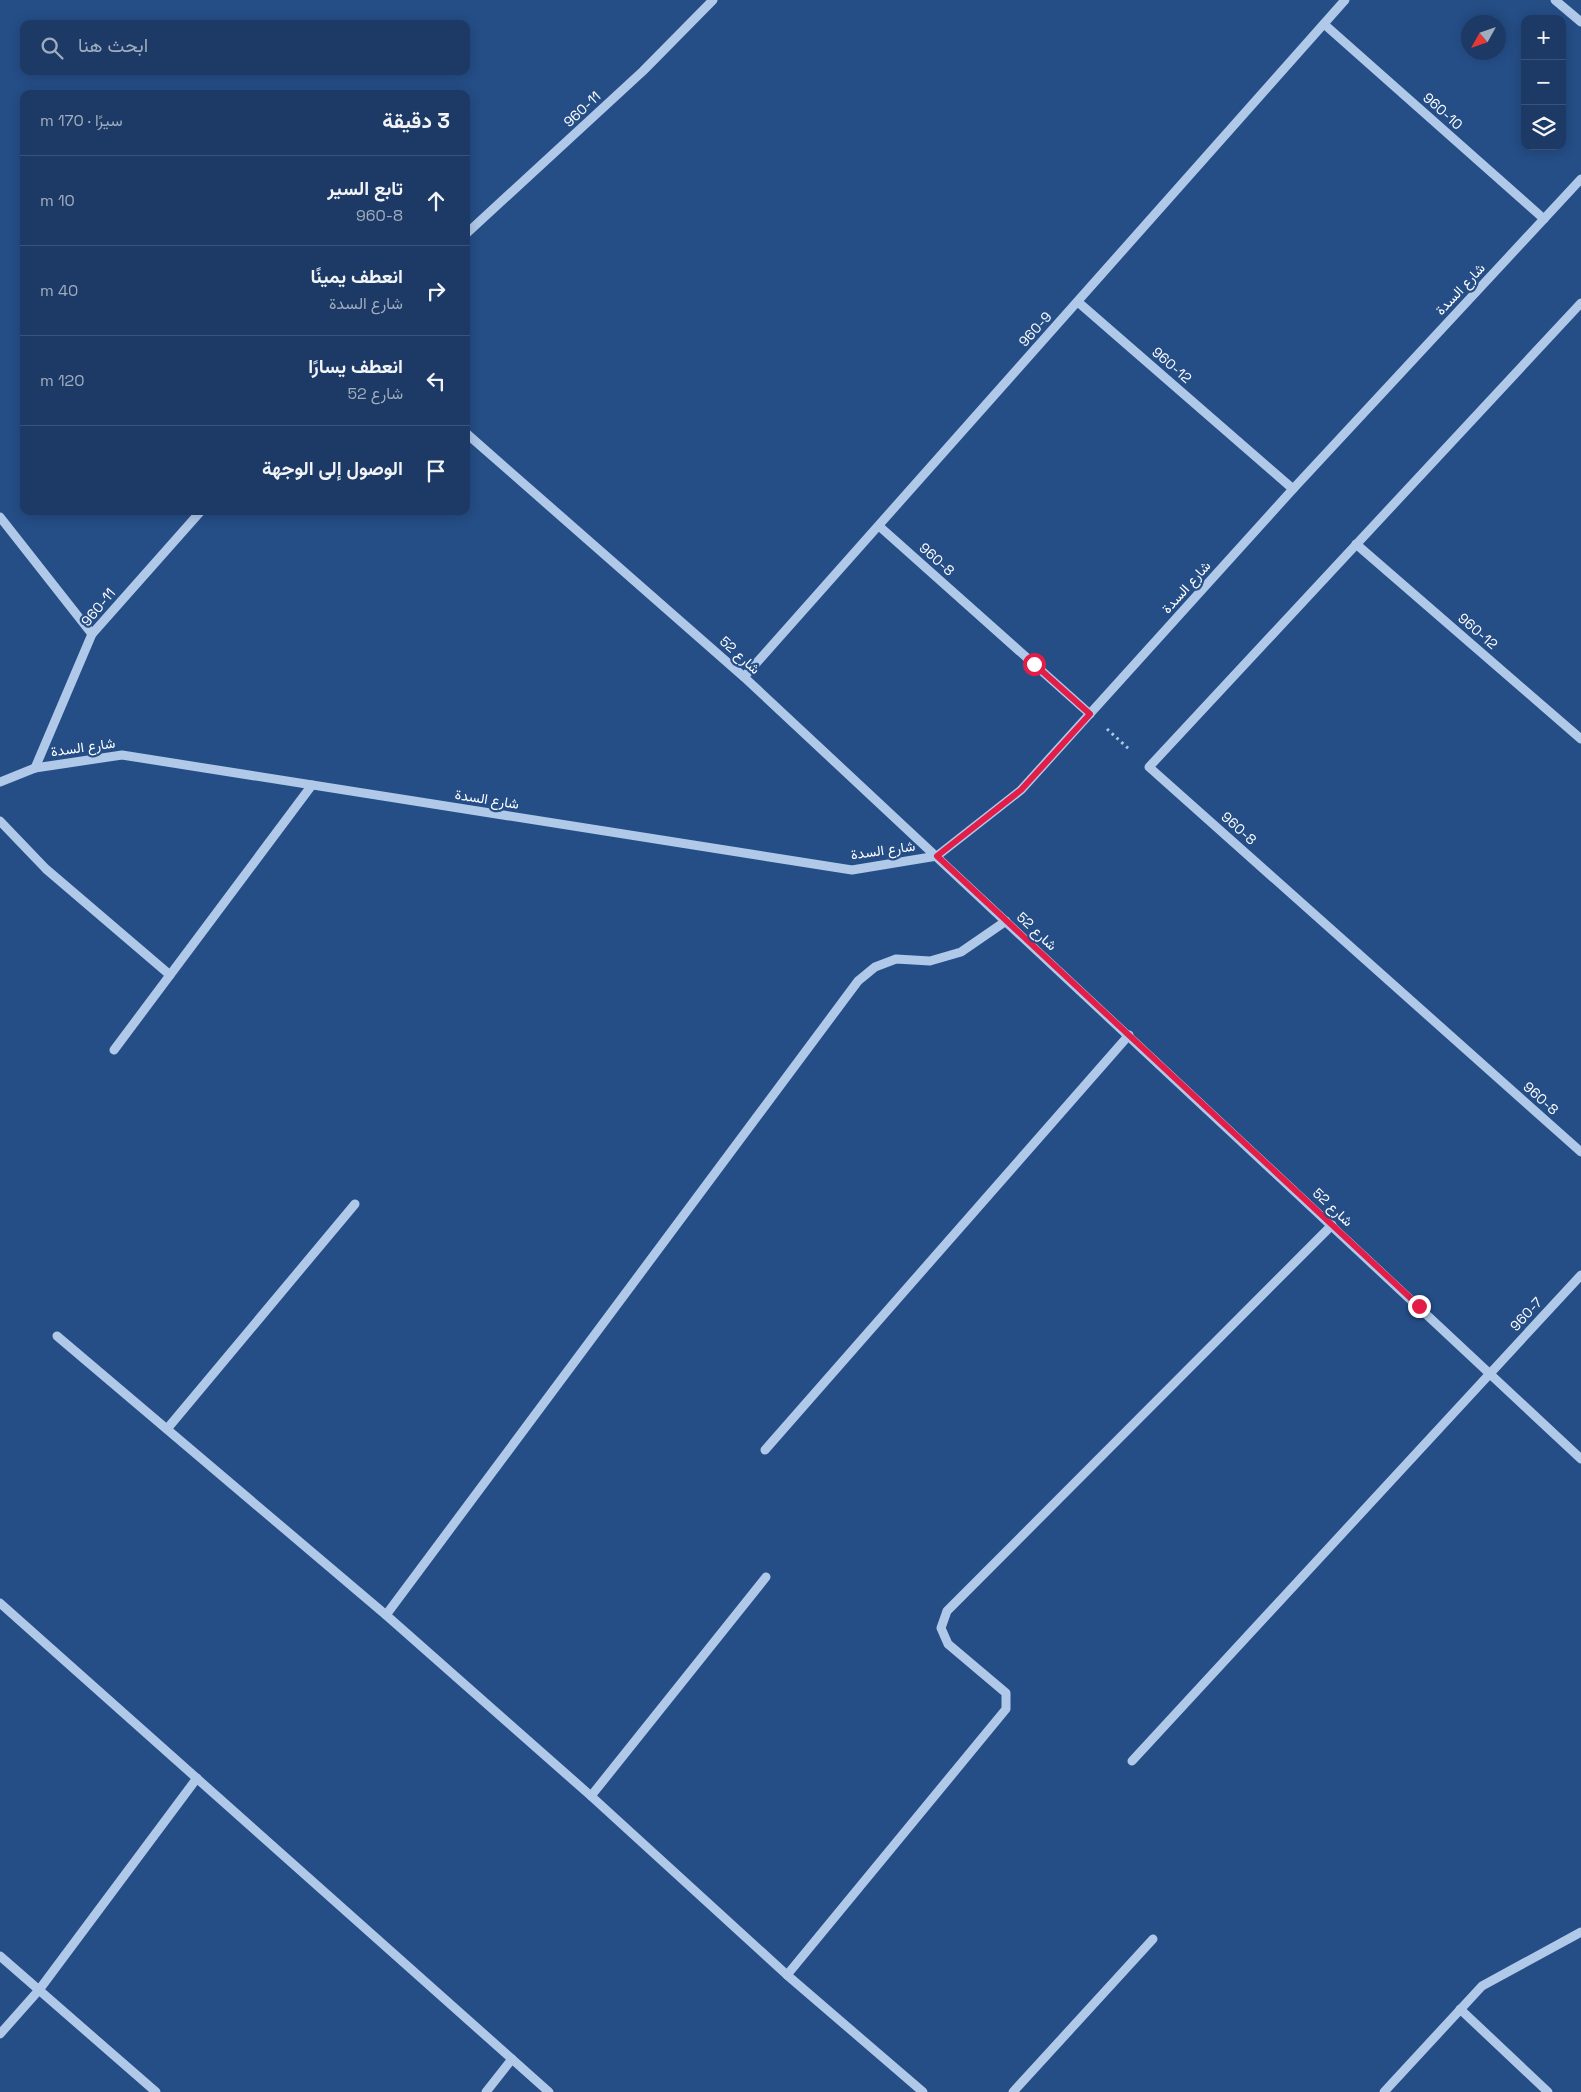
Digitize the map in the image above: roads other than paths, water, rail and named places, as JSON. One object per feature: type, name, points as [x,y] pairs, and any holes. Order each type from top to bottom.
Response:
[{"type":"street","name":"960-11","points":[[470,230],[643,71],[713,0]]},
{"type":"street","name":"960-9","points":[[744,677],[1345,0]]},
{"type":"street","points":[[1555,0],[1581,22]]},
{"type":"street","name":"960-10","points":[[1324,24],[1544,220]]},
{"type":"street","name":"شارع السدة","points":[[0,782],[35,768],[122,755],[852,870],[937,856],[1021,790],[1293,489],[1581,179]]},
{"type":"street","name":"960-12","points":[[1078,302],[1293,489]]},
{"type":"street","points":[[1356,544],[1581,303]]},
{"type":"street","name":"شارع 52","points":[[470,437],[744,677],[1491,1372],[1581,1459]]},
{"type":"street","name":"960-11","points":[[35,768],[92,634],[197,515]]},
{"type":"street","points":[[0,517],[92,634]]},
{"type":"street","name":"960-8","points":[[879,526],[1090,714]]},
{"type":"street","name":"960-12","points":[[1356,544],[1581,739]]},
{"type":"street","name":"960-8","points":[[1356,544],[1149,767],[1581,1152]]},
{"type":"street","points":[[114,1050],[312,785]]},
{"type":"street","points":[[0,821],[46,869],[170,975]]},
{"type":"street","points":[[386,1615],[858,980],[875,967],[896,959],[930,960],[961,952],[1006,920]]},
{"type":"street","points":[[765,1450],[1129,1036]]},
{"type":"street","points":[[167,1429],[355,1204]]},
{"type":"street","points":[[787,1975],[1006,1708],[1006,1693],[948,1644],[941,1628],[947,1611],[1332,1225]]},
{"type":"street","name":"960-7","points":[[1132,1761],[1581,1275]]},
{"type":"street","points":[[57,1336],[386,1615],[590,1796],[787,1975],[923,2092]]},
{"type":"street","points":[[590,1796],[766,1577]]},
{"type":"street","points":[[0,1603],[549,2092]]},
{"type":"street","points":[[0,2034],[39,1990],[197,1778]]},
{"type":"street","points":[[1384,2092],[1482,1986],[1581,1932]]},
{"type":"street","points":[[1013,2092],[1153,1939]]},
{"type":"street","points":[[0,1956],[156,2092]]},
{"type":"street","points":[[1460,2009],[1548,2092]]},
{"type":"street","points":[[486,2092],[512,2059]]}]
